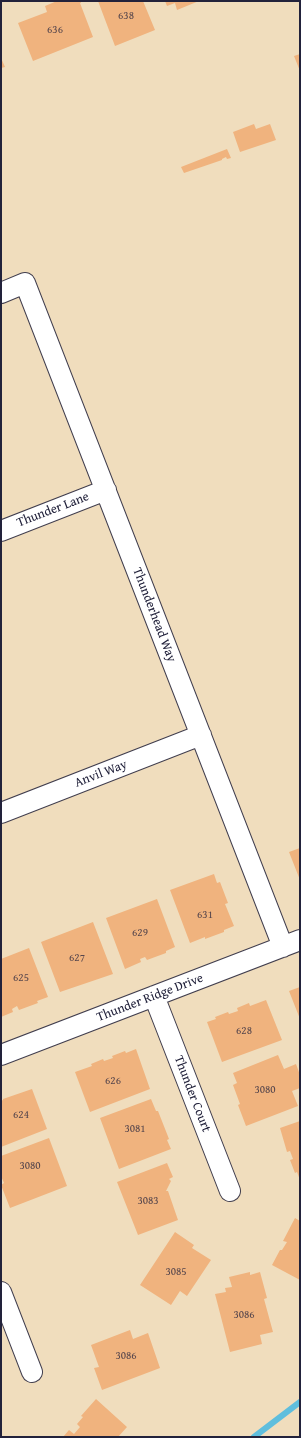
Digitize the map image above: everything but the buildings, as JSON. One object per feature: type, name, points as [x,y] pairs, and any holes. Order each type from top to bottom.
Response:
[{"type":"street","name":"Thunderhead Way","points":[[1,293],[25,283],[201,735],[292,943]]},
{"type":"street","name":"Thunder Lane","points":[[1,531],[106,490]]},
{"type":"street","name":"Anvil Way","points":[[1,813],[201,735]]},
{"type":"street","name":"Thunder Ridge Drive","points":[[1,1055],[292,943]]},
{"type":"street","name":"Thunder Court","points":[[154,996],[230,1191]]},
{"type":"street","points":[[1,1292],[32,1372]]},
{"type":"waterway","points":[[254,1437],[300,1402]]}]
